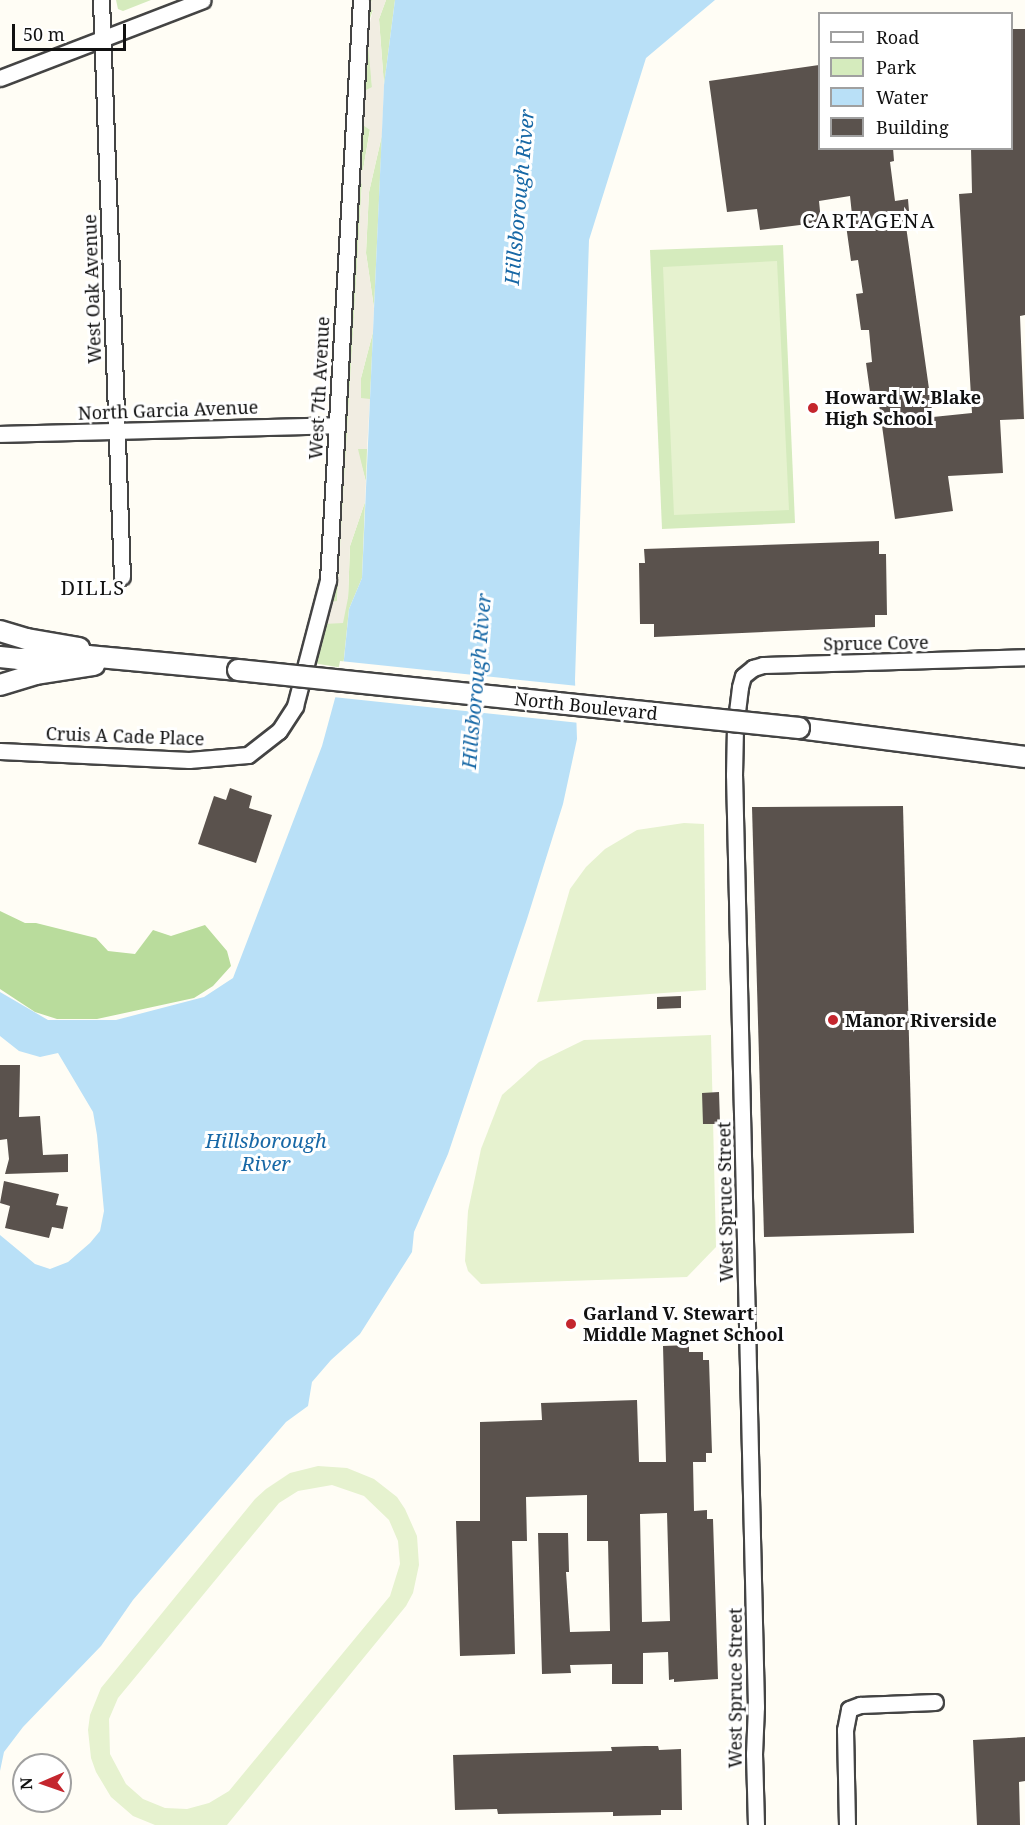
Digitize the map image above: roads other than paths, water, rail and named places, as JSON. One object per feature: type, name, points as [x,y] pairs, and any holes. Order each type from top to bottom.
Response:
[{"type":"street","name":"West Oak Avenue","points":[[101,0],[122,576]]},
{"type":"street","points":[[0,78],[203,0]]},
{"type":"street","name":"West 7th Avenue","points":[[248,755],[279,731],[295,706],[328,580],[361,0]]},
{"type":"street","name":"North Garcia Avenue","points":[[0,434],[337,425]]},
{"type":"street","points":[[0,631],[83,650],[110,660]]},
{"type":"street","name":"North Boulevard","points":[[0,657],[19,659],[88,656],[110,660],[238,670],[799,728],[1025,757]]},
{"type":"street","name":"Spruce Cove","points":[[740,687],[743,676],[753,668],[763,665],[1025,657]]},
{"type":"street","name":"North Boulevard","points":[[0,684],[35,674],[93,666],[110,660]]},
{"type":"street","name":"West Spruce Street","points":[[740,687],[735,728],[734,775],[756,1684],[754,1754],[756,1825]]},
{"type":"street","name":"Cruis A Cade Place","points":[[0,751],[189,760],[248,755]]},
{"type":"street","points":[[847,1825],[845,1730],[849,1709],[860,1705],[935,1702]]},
{"type":"water","name":"Hillsborough River","points":[[395,0],[715,0],[646,58],[589,240],[575,680],[577,739],[563,804],[448,1154],[414,1232],[412,1252],[360,1334],[331,1360],[312,1382],[308,1406],[286,1422],[133,1600],[101,1646],[23,1727],[4,1752],[0,1771],[0,1235],[35,1264],[50,1269],[68,1262],[90,1243],[100,1231],[104,1211],[93,1112],[58,1053],[40,1057],[19,1051],[0,1036],[0,992],[48,1020],[116,1020],[204,997],[233,978],[322,746],[343,669],[349,609],[362,578],[384,85]]},
{"type":"place","name":"Howard W. Blake High School","points":[[813,408]]},
{"type":"place","name":"Manor Riverside","points":[[833,1020]]},
{"type":"place","name":"Garland V. Stewart Middle Magnet School","points":[[571,1324]]},
{"type":"district","name":"CARTAGENA","points":[[869,220]]},
{"type":"district","name":"DILLS","points":[[93,587]]}]
